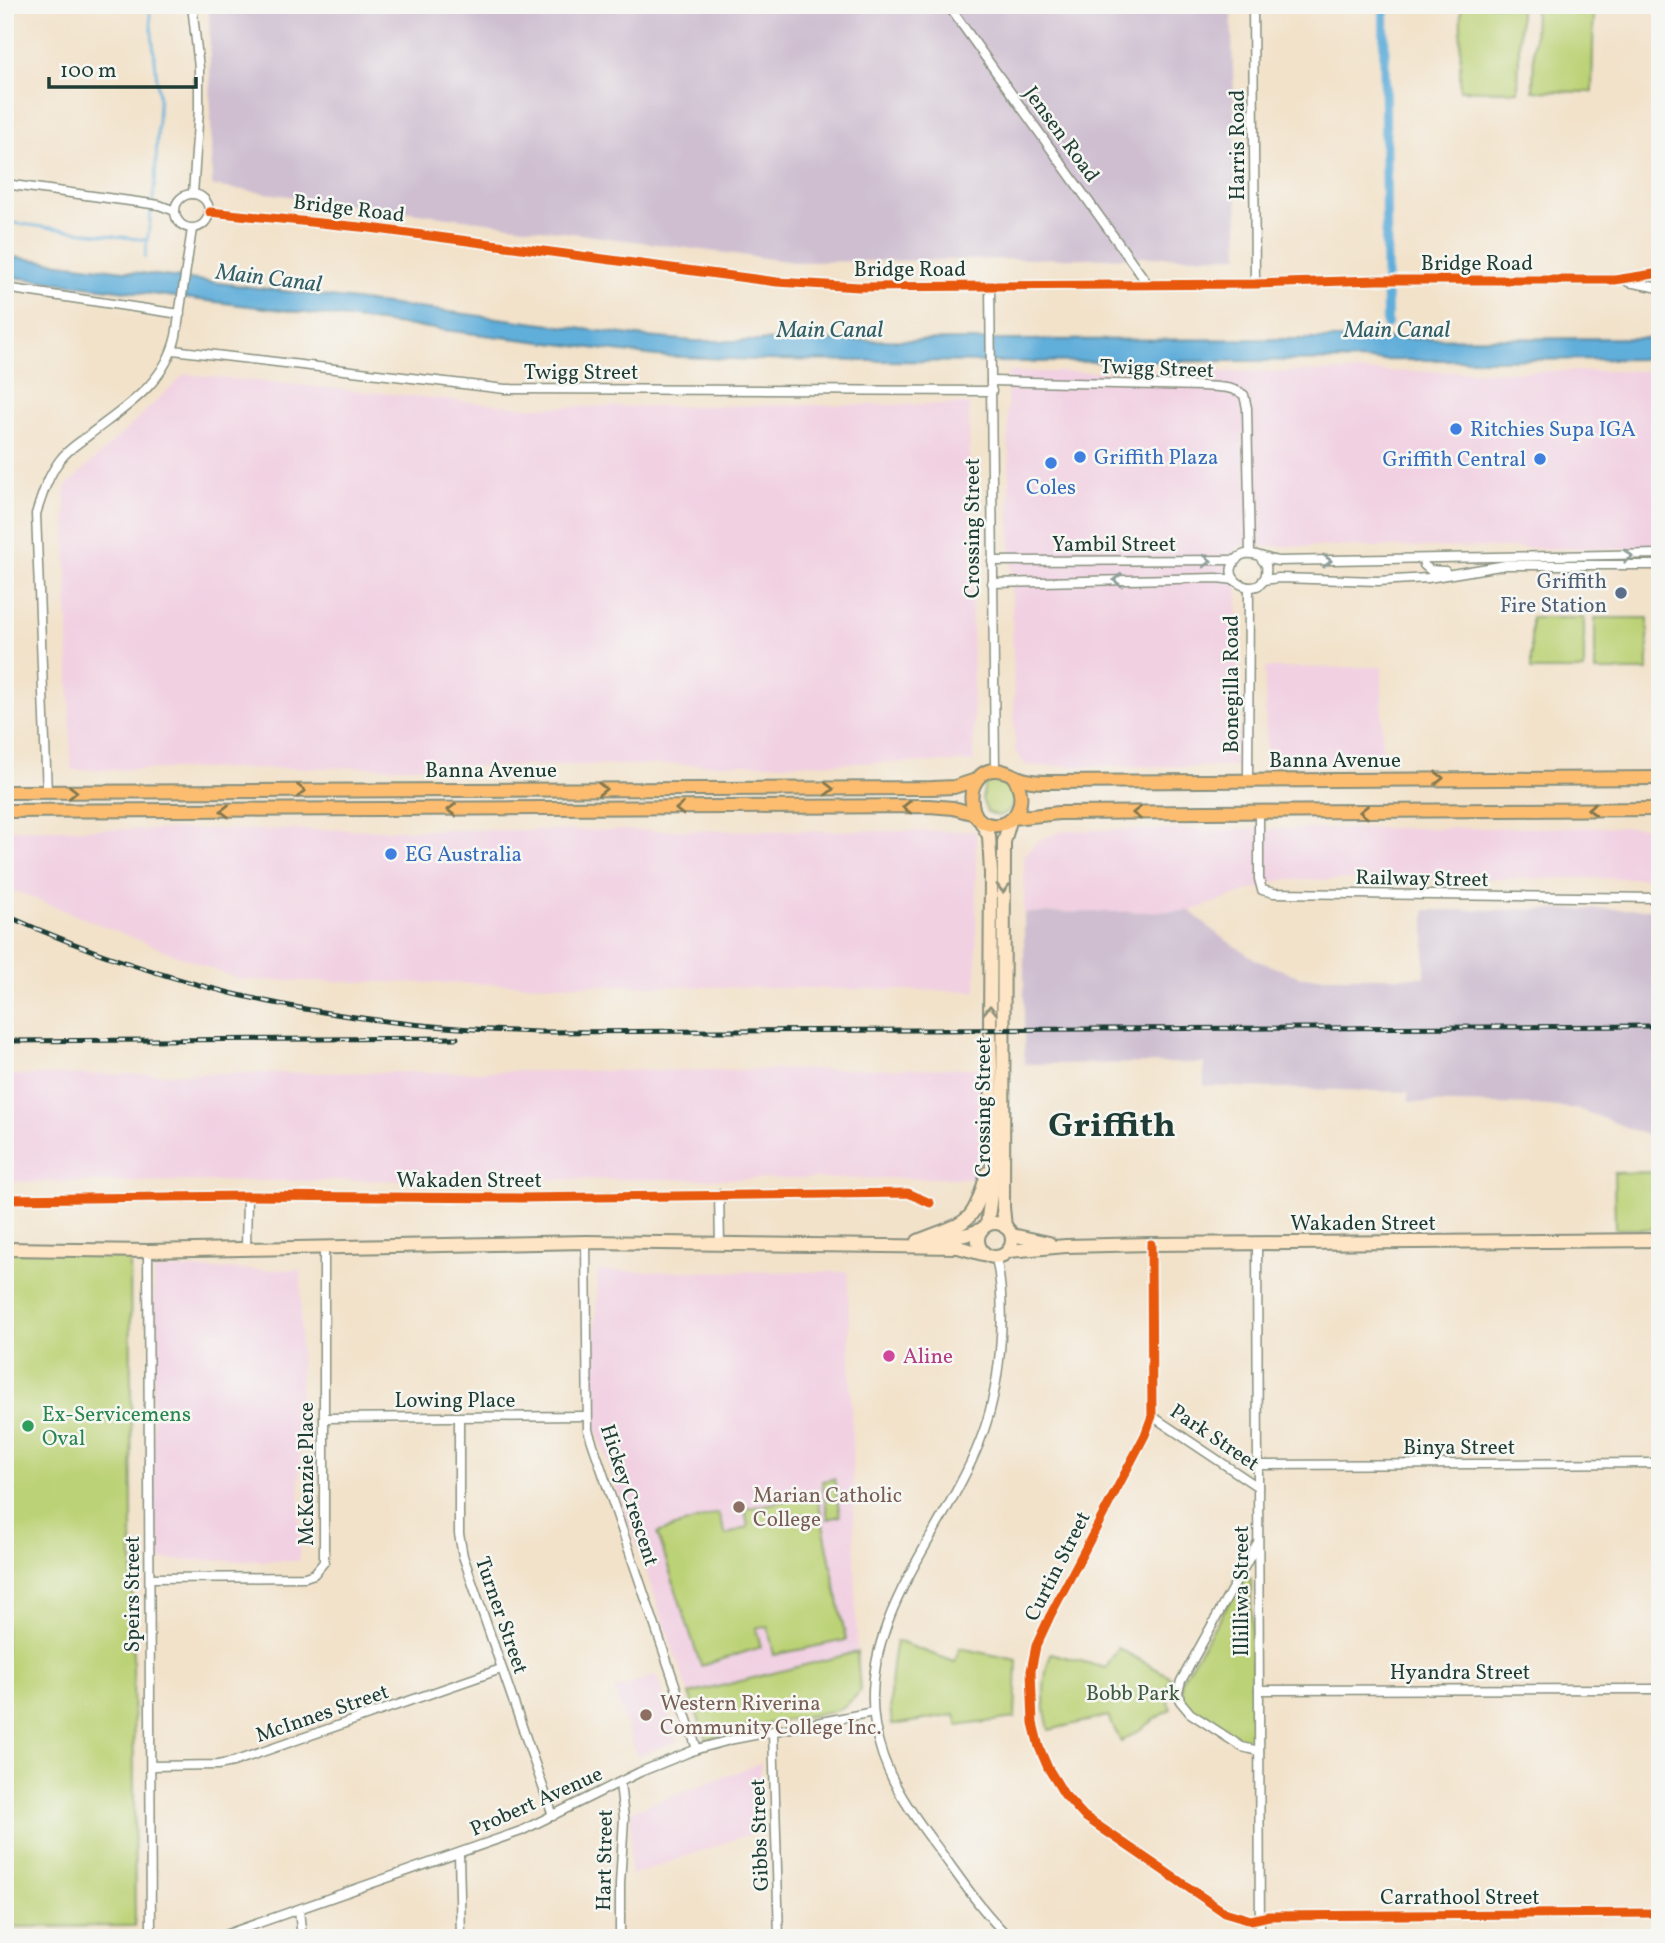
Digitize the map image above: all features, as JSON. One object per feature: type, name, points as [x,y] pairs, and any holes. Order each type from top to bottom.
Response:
[{"type":"main road","points":[[1012,819],[1018,810],[1020,794],[1016,781],[1012,775],[995,770],[988,771],[976,780],[971,797],[977,817],[994,825],[1012,819],[1059,813],[1660,809]]},
{"type":"main road","name":"Banna Avenue","points":[[1012,775],[1029,781],[1049,782],[1660,778]]},
{"type":"main road","name":"Banna Avenue","points":[[5,792],[932,788],[954,787],[976,780]]},
{"type":"main road","points":[[47,793],[48,812]]},
{"type":"main road","name":"Banna Avenue","points":[[5,811],[929,806],[953,808],[977,817]]},
{"type":"main road","name":"Crossing Street","points":[[977,817],[989,836],[991,852],[990,1030],[993,1147],[991,1195],[984,1227]]},
{"type":"main road","name":"Crossing Street","points":[[1008,1231],[1003,1206],[1003,869],[1004,835],[1012,819]]},
{"type":"main road","name":"Crossing Street","points":[[918,1241],[950,1230],[970,1216],[979,1204],[993,1147]]},
{"type":"main road","points":[[5,1249],[148,1251],[586,1242],[958,1247],[990,1256],[1009,1251],[1012,1245],[1008,1231],[996,1223],[953,1238],[886,1245]]},
{"type":"main road","points":[[984,1227],[978,1244],[990,1256]]},
{"type":"main road","name":"Wakaden Street","points":[[1008,1231],[1066,1246]]},
{"type":"main road","name":"Wakaden Street","points":[[1009,1251],[1066,1246],[1151,1244],[1660,1240]]},
{"type":"street","points":[[192,5],[199,68],[193,194]]},
{"type":"street","name":"Jensen Road","points":[[948,5],[1147,284]]},
{"type":"street","name":"Harris Road","points":[[1254,5],[1255,284]]},
{"type":"street","points":[[5,184],[143,202],[175,211]]},
{"type":"street","points":[[193,194],[205,199],[210,212],[206,223],[192,229],[178,221],[175,211],[181,198],[193,194]]},
{"type":"street","name":"Bridge Road","points":[[210,212],[370,228],[777,282],[859,287],[1255,284],[1377,280],[1615,280],[1660,273]]},
{"type":"street","points":[[47,793],[36,514],[49,479],[61,459],[135,402],[147,390],[173,350],[192,229]]},
{"type":"street","name":"Bridge Road","points":[[1615,280],[1660,288]]},
{"type":"street","name":"Crossing Street","points":[[990,286],[995,770]]},
{"type":"street","points":[[5,289],[180,314]]},
{"type":"street","name":"Twigg Street","points":[[173,350],[505,389],[992,391]]},
{"type":"street","name":"Twigg Street","points":[[991,381],[1202,386],[1238,391],[1244,395],[1247,408],[1250,553]]},
{"type":"street","points":[[1660,554],[1278,561],[1250,553],[1236,560],[1232,570],[1235,580],[1249,588],[1264,580],[1279,578],[1378,581],[1428,578],[1506,565],[1660,565]]},
{"type":"street","points":[[1260,557],[1266,565],[1264,580]]},
{"type":"street","name":"Yambil Street","points":[[992,561],[1236,560]]},
{"type":"street","points":[[1423,560],[1427,568],[1437,571],[1487,570]]},
{"type":"street","name":"Yambil Street","points":[[992,583],[1217,578],[1235,580]]},
{"type":"street","name":"Bonegilla Road","points":[[1248,780],[1249,588]]},
{"type":"street","name":"Railway Street","points":[[1259,813],[1259,879],[1262,890],[1274,893],[1660,898]]},
{"type":"street","name":"Wakaden Street","points":[[5,1199],[247,1196],[520,1198],[908,1193],[930,1203]]},
{"type":"street","points":[[719,1194],[720,1245]]},
{"type":"street","points":[[246,1248],[247,1196]]},
{"type":"street","name":"Hickey Crescent","points":[[586,1242],[588,1430],[697,1749]]},
{"type":"street","name":"Illilliwa Street","points":[[1257,1243],[1260,1938]]},
{"type":"street","name":"Curtin Street","points":[[1151,1244],[1152,1416],[1142,1442],[1049,1616],[1036,1646],[1031,1671],[1033,1723],[1048,1768],[1064,1794],[1084,1816],[1224,1912],[1251,1920],[1260,1918]]},
{"type":"street","name":"McKenzie Place","points":[[150,1578],[305,1577],[319,1569],[324,1562],[324,1247]]},
{"type":"street","name":"Speirs Street","points":[[148,1251],[151,1938]]},
{"type":"street","points":[[990,1256],[1000,1291],[999,1352],[990,1407],[980,1442],[886,1621],[877,1655],[873,1712],[876,1731],[898,1792],[965,1886],[1010,1938]]},
{"type":"street","name":"Lowing Place","points":[[324,1418],[586,1416]]},
{"type":"street","name":"Park Street","points":[[1152,1416],[1258,1487]]},
{"type":"street","name":"Turner Street","points":[[458,1418],[459,1534],[463,1556],[553,1816]]},
{"type":"street","name":"Binya Street","points":[[1258,1465],[1660,1463]]},
{"type":"street","points":[[1258,1542],[1181,1681],[1178,1692],[1180,1701],[1190,1713],[1241,1747],[1259,1751]]},
{"type":"street","name":"McInnes Street","points":[[151,1766],[218,1765],[233,1762],[501,1669]]},
{"type":"street","name":"Hyandra Street","points":[[1259,1690],[1660,1689]]},
{"type":"street","name":"Probert Avenue","points":[[216,1938],[521,1831],[697,1749],[873,1712]]},
{"type":"street","name":"Gibbs Street","points":[[773,1731],[779,1938]]},
{"type":"street","name":"Hart Street","points":[[620,1783],[624,1818],[620,1938]]},
{"type":"street","points":[[459,1854],[461,1938]]},
{"type":"street","points":[[299,1910],[302,1938]]},
{"type":"street","name":"Carrathool Street","points":[[1260,1918],[1660,1913]]},
{"type":"shaded area","points":[[209,5],[1231,5],[1239,256],[794,262],[212,186]]},
{"type":"shaded area","points":[[1660,371],[1660,543],[1642,549],[1237,546],[1240,767],[1026,766],[1015,751],[1007,372]]},
{"type":"shaded area","points":[[185,374],[526,407],[969,404],[974,762],[71,770],[65,487]]},
{"type":"shaded area","points":[[1382,667],[1382,762],[1266,762],[1265,668]]},
{"type":"shaded area","points":[[1660,827],[1660,878],[1281,880],[1190,911],[1024,913],[1024,855],[1038,841],[1056,833],[1073,830]]},
{"type":"shaded area","points":[[5,829],[976,831],[976,991],[240,980],[5,887]]},
{"type":"shaded area","points":[[1660,909],[1660,1140],[1578,1109],[1537,1105],[1409,1102],[1408,1092],[1204,1086],[1204,1063],[1024,1064],[1024,913],[1190,911],[1221,937],[1258,961],[1301,977],[1425,977],[1425,910]]},
{"type":"shaded area","points":[[980,1068],[979,1178],[5,1182],[5,1075]]},
{"type":"shaded area","points":[[154,1269],[301,1270],[299,1561],[152,1560]]},
{"type":"shaded area","name":"Marian Catholic College","points":[[598,1271],[848,1272],[857,1652],[689,1694],[591,1414]]},
{"type":"shaded area","name":"Western Riverina Community College Inc.","points":[[657,1675],[678,1741],[637,1756],[614,1690]]},
{"type":"shaded area","points":[[761,1763],[758,1831],[630,1876],[631,1811]]},
{"type":"green space","points":[[1461,5],[1520,5],[1518,91],[1460,90]]},
{"type":"green space","points":[[1535,5],[1594,5],[1592,92],[1533,91]]},
{"type":"green space","points":[[1531,618],[1584,618],[1584,670],[1531,670]]},
{"type":"green space","points":[[1595,618],[1648,618],[1648,671],[1595,671]]},
{"type":"green space","points":[[996,778],[1009,783],[1014,798],[1008,811],[999,816],[987,812],[982,799],[985,785]]},
{"type":"green space","points":[[1660,1172],[1660,1229],[1615,1229],[1614,1173]]},
{"type":"green space","points":[[5,1248],[130,1250],[135,1926],[5,1927]]},
{"type":"green space","points":[[834,1479],[840,1516],[828,1519],[822,1481]]},
{"type":"green space","points":[[817,1494],[846,1640],[774,1655],[768,1627],[756,1628],[761,1647],[701,1666],[657,1533],[718,1513],[726,1535],[748,1527],[745,1509]]},
{"type":"green space","points":[[1245,1576],[1251,1579],[1253,1742],[1246,1745],[1189,1710],[1182,1694],[1181,1681]]},
{"type":"green space","points":[[896,1641],[955,1662],[960,1648],[1017,1660],[1015,1718],[958,1726],[955,1715],[892,1725],[890,1683]]},
{"type":"green space","name":"Bobb Park","points":[[1118,1648],[1171,1677],[1166,1693],[1171,1709],[1121,1742],[1108,1716],[1049,1730],[1044,1691],[1051,1653],[1106,1668]]},
{"type":"green space","points":[[857,1652],[860,1691],[844,1706],[832,1712],[744,1728],[707,1740],[689,1694]]},
{"type":"water","points":[[5,256],[694,341],[1660,338],[1660,359],[1002,362],[758,360],[656,356],[5,276]]},
{"type":"waterway","points":[[145,258],[155,183],[159,99],[149,5]]},
{"type":"waterway","name":"Main Canal","points":[[1384,5],[1387,324]]},
{"type":"waterway","points":[[5,222],[147,240]]},
{"type":"railway","points":[[5,915],[71,943],[201,985],[332,1014],[468,1029],[539,1032],[1660,1026]]},
{"type":"railway","points":[[5,1041],[457,1038]]},
{"type":"cycle path","points":[[210,212],[370,228],[777,282],[859,287],[1255,284],[1377,280],[1615,280],[1660,273]]},
{"type":"cycle path","points":[[5,1199],[247,1196],[520,1198],[908,1193],[930,1203]]},
{"type":"cycle path","points":[[1151,1244],[1152,1416],[1145,1435],[1050,1616],[1036,1646],[1031,1671],[1033,1723],[1039,1747],[1064,1794],[1084,1816],[1224,1912],[1251,1920],[1269,1916],[1660,1913]]},
{"type":"place","name":"Ritchies Supa IGA","points":[[1456,429]]},
{"type":"place","name":"Griffith Plaza","points":[[1080,457]]},
{"type":"place","name":"Griffith Central","points":[[1540,459]]},
{"type":"place","name":"Coles","points":[[1051,463]]},
{"type":"place","name":"Griffith Fire Station","points":[[1621,593]]},
{"type":"place","name":"EG Australia","points":[[391,854]]},
{"type":"place","name":"Aline","points":[[889,1356]]},
{"type":"place","name":"Ex-Servicemens Oval","points":[[28,1426]]},
{"type":"place","name":"Marian Catholic College","points":[[739,1507]]},
{"type":"place","name":"Western Riverina Community College Inc.","points":[[646,1715]]},
{"type":"district","name":"Griffith","points":[[1112,1124]]}]
